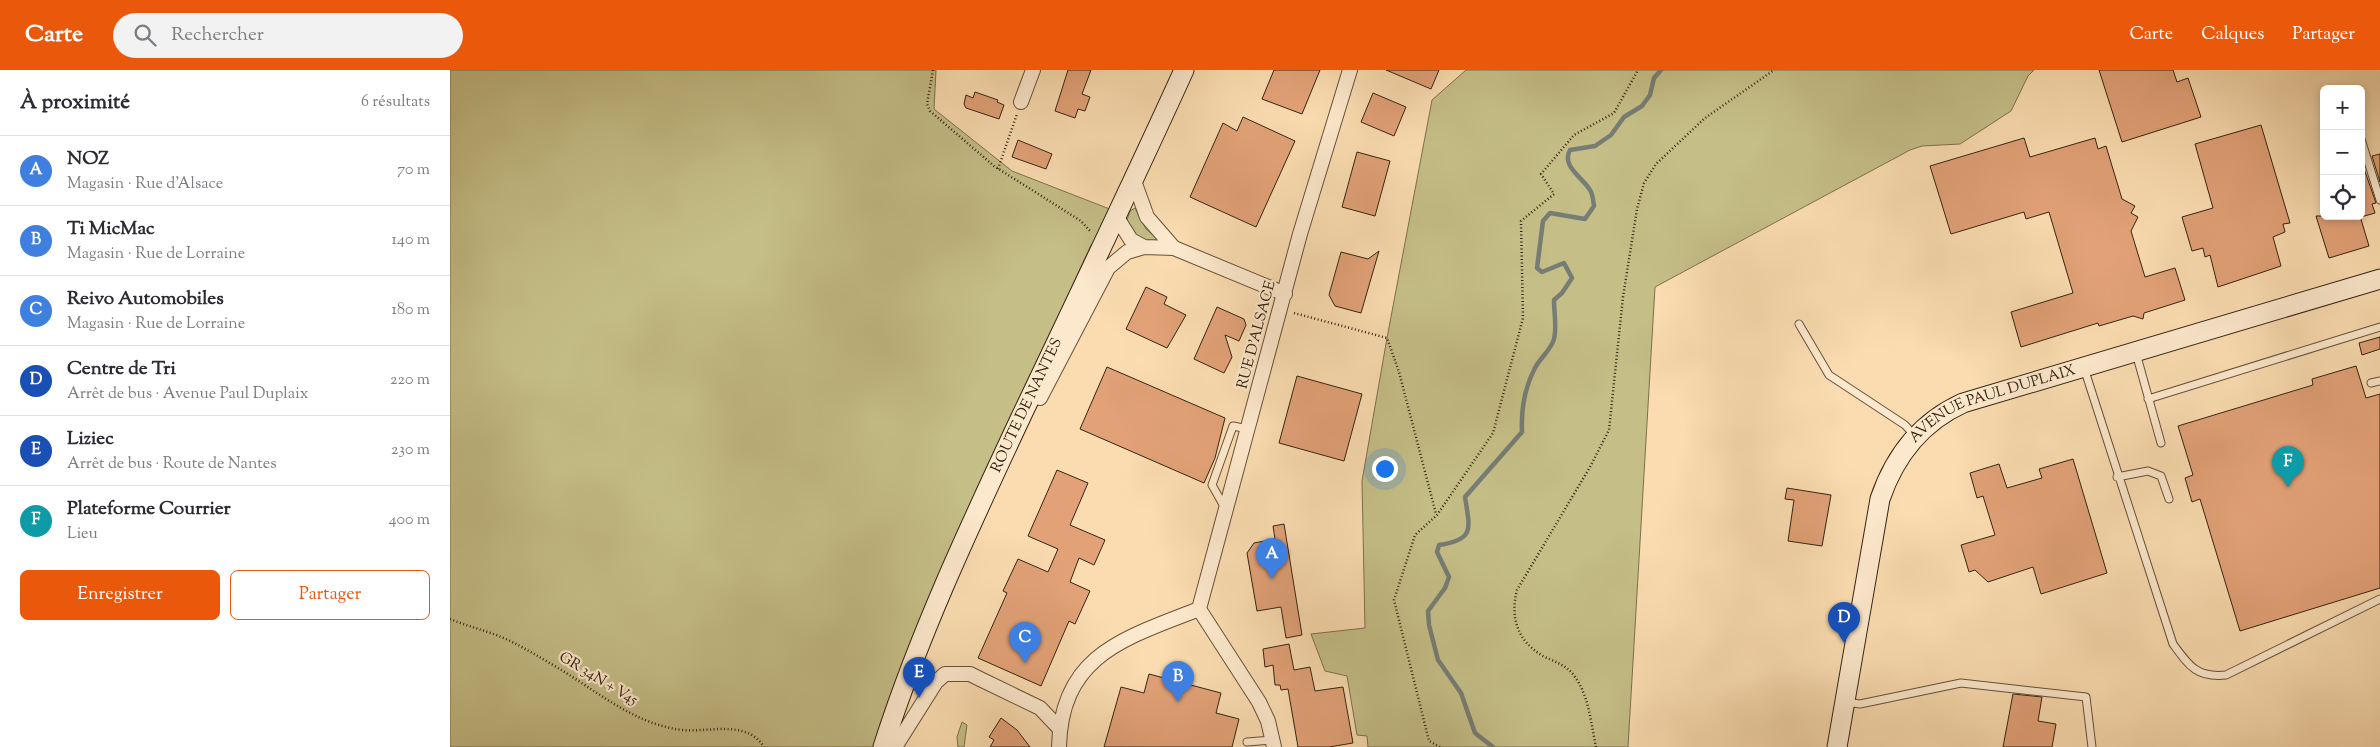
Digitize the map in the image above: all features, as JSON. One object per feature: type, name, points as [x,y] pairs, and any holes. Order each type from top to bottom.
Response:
[{"type":"main road","name":"ROUTE DE NANTES","points":[[884,747],[898,699],[928,623],[1019,421],[1134,181],[1184,70]]},
{"type":"main road","name":"AVENUE PAUL DUPLAIX","points":[[1837,747],[1880,499],[1892,468],[1915,436],[1946,411],[1963,403],[2380,279]]},
{"type":"street","points":[[1021,102],[1033,70]]},
{"type":"street","name":"RUE D'ALSACE","points":[[1199,610],[1284,294],[1335,114],[1350,70]]},
{"type":"street","points":[[1134,181],[1147,217],[1174,248]]},
{"type":"street","points":[[1116,216],[1131,240],[1144,247]]},
{"type":"street","points":[[1019,421],[1037,403],[1108,268],[1127,252],[1144,247],[1174,248],[1284,294]]},
{"type":"street","points":[[1059,747],[1059,728],[1071,691],[1082,674],[1098,657],[1115,644],[1199,610],[1259,702],[1268,720],[1273,744]]},
{"type":"street","points":[[895,747],[936,682],[945,674],[958,673],[975,676],[1040,708],[1059,728]]},
{"type":"lane","points":[[2365,151],[2380,200]]},
{"type":"lane","points":[[1799,324],[1829,375],[1905,424],[1915,436]]},
{"type":"lane","points":[[2148,399],[2380,327]]},
{"type":"lane","points":[[2136,352],[2161,443]]},
{"type":"lane","points":[[2084,368],[2117,477],[2172,644],[2185,661],[2206,676],[2226,676],[2380,599]]},
{"type":"lane","points":[[2371,383],[2380,381]]},
{"type":"lane","points":[[1226,510],[1212,485],[1215,473],[1233,426],[1248,429]]},
{"type":"lane","points":[[2117,477],[2148,471],[2161,476],[2169,499]]},
{"type":"lane","points":[[1845,702],[1860,704],[1961,683],[2086,697],[2092,747]]},
{"type":"lane","points":[[1247,742],[1273,744]]},
{"type":"path","points":[[932,70],[927,104],[930,111],[998,169],[1081,221],[1090,230],[1089,238]]},
{"type":"path","points":[[1440,747],[1429,741],[1394,600],[1415,535],[1437,515],[1493,432],[1523,318],[1521,221],[1554,194],[1541,174],[1574,135],[1614,113],[1638,70]]},
{"type":"path","points":[[1596,747],[1586,701],[1575,676],[1561,663],[1543,656],[1520,636],[1515,623],[1513,606],[1517,590],[1590,468],[1609,430],[1625,287],[1637,209],[1644,183],[1656,164],[1705,118],[1774,70]]},
{"type":"path","points":[[998,169],[1021,102]]},
{"type":"path","points":[[1280,310],[1387,338],[1399,372],[1437,515]]},
{"type":"path","name":"GR 34N + V45","points":[[450,619],[507,639],[558,668],[626,712],[643,719],[676,730],[728,729],[745,732],[758,738],[764,747]]},
{"type":"shaded area","points":[[450,70],[936,70],[934,109],[1012,171],[1125,215],[1091,245],[973,502],[876,747],[450,747]]},
{"type":"shaded area","points":[[1466,70],[2034,70],[2028,76],[2011,111],[1960,144],[1922,146],[1910,150],[1655,287],[1628,747],[1368,747],[1367,736],[1357,735],[1347,676],[1325,671],[1311,634],[1365,628],[1362,481],[1387,338],[1432,100]]},
{"type":"shaded area","points":[[1135,208],[1146,229],[1162,243],[1136,238],[1126,223],[1130,211]]},
{"type":"shaded area","points":[[962,722],[967,725],[964,747],[958,747],[957,737]]},
{"type":"building","points":[[1068,70],[1091,70],[1082,94],[1090,97],[1085,111],[1078,109],[1075,118],[1055,111]]},
{"type":"building","points":[[1274,70],[1320,70],[1302,114],[1262,99]]},
{"type":"building","points":[[1386,70],[1439,70],[1431,89]]},
{"type":"building","points":[[2099,70],[2173,70],[2177,82],[2188,78],[2201,117],[2122,142]]},
{"type":"building","points":[[975,92],[998,100],[997,102],[1004,105],[999,119],[966,108],[964,104],[966,95],[973,98]]},
{"type":"building","points":[[1373,93],[1406,107],[1394,136],[1361,122]]},
{"type":"building","points":[[1243,117],[1295,141],[1256,227],[1190,197],[1223,123],[1237,131]]},
{"type":"building","points":[[2261,125],[2290,223],[2283,224],[2285,232],[2273,237],[2281,266],[2218,287],[2210,255],[2205,257],[2203,248],[2192,251],[2182,217],[2213,208],[2195,144]]},
{"type":"building","points":[[2024,138],[2030,157],[2095,138],[2098,149],[2106,146],[2122,199],[2135,206],[2131,213],[2138,217],[2131,231],[2145,277],[2175,268],[2185,300],[2144,313],[2143,319],[2133,316],[2099,326],[2098,323],[2021,347],[2011,312],[2073,293],[2049,212],[2026,219],[2024,212],[1951,234],[1930,166]]},
{"type":"building","points":[[1018,140],[1052,154],[1046,169],[1012,157]]},
{"type":"building","points":[[1357,152],[1390,161],[1375,216],[1342,207]]},
{"type":"building","points":[[2380,154],[2380,182],[2372,156]]},
{"type":"building","points":[[2365,171],[2376,203],[2372,204],[2375,213],[2365,216]]},
{"type":"building","points":[[2316,216],[2320,216],[2320,220],[2361,220],[2369,246],[2329,258]]},
{"type":"building","points":[[1379,251],[1361,313],[1335,306],[1329,295],[1341,252],[1368,259]]},
{"type":"building","points":[[1146,287],[1167,297],[1164,304],[1186,315],[1167,348],[1126,329]]},
{"type":"building","points":[[1217,307],[1244,319],[1246,325],[1239,341],[1225,335],[1232,357],[1224,373],[1194,359]]},
{"type":"building","points":[[2380,337],[2380,349],[2362,355],[2359,343]]},
{"type":"building","points":[[2356,366],[2366,398],[2380,394],[2380,588],[2240,631],[2200,499],[2192,502],[2185,478],[2193,475],[2178,426],[2313,385],[2312,379]]},
{"type":"building","points":[[1107,367],[1225,418],[1215,458],[1204,483],[1080,429]]},
{"type":"building","points":[[1297,376],[1362,394],[1344,461],[1279,443]]},
{"type":"building","points":[[2073,459],[2107,573],[2041,594],[2033,567],[1988,582],[1975,570],[1969,572],[1961,545],[1995,535],[1983,496],[1977,498],[1970,473],[1999,464],[2007,488],[2042,478],[2039,469]]},
{"type":"building","points":[[1057,470],[1088,483],[1070,525],[1105,540],[1094,565],[1079,558],[1070,582],[1090,591],[1075,624],[1069,621],[1041,686],[978,658],[1007,593],[1003,591],[1018,559],[1048,572],[1058,549],[1028,536]]},
{"type":"building","points":[[1787,488],[1831,495],[1822,546],[1788,541],[1794,500],[1785,499]]},
{"type":"building","points":[[1284,524],[1302,635],[1286,638],[1281,607],[1257,611],[1247,553],[1254,543],[1275,539],[1273,526]]},
{"type":"building","points":[[1289,644],[1294,670],[1310,667],[1315,691],[1343,687],[1353,743],[1329,747],[1298,747],[1288,689],[1281,690],[1280,685],[1275,685],[1273,665],[1265,667],[1263,649]]},
{"type":"building","points":[[1149,674],[1221,693],[1216,713],[1239,719],[1232,747],[1104,747],[1121,687],[1144,693]]},
{"type":"building","points":[[2013,694],[2042,697],[2038,721],[2056,724],[2052,747],[2003,747]]},
{"type":"building","points":[[1001,718],[1017,730],[1030,747],[990,747],[994,740],[989,737]]},
{"type":"waterway","points":[[1493,747],[1475,733],[1461,693],[1438,660],[1429,625],[1428,611],[1445,588],[1449,577],[1437,552],[1439,545],[1451,543],[1464,536],[1468,525],[1465,497],[1522,432],[1522,415],[1526,391],[1535,368],[1554,339],[1554,300],[1562,293],[1572,278],[1564,263],[1542,272],[1537,268],[1543,221],[1550,213],[1585,219],[1594,206],[1591,192],[1570,166],[1568,161],[1570,150],[1595,146],[1611,135],[1624,117],[1642,106],[1650,95],[1654,78],[1661,70]]},
{"type":"place","name":"Plateforme Courrier","points":[[2288,487]]},
{"type":"place","name":"NOZ","points":[[1272,579]]},
{"type":"place","name":"Centre de Tri","points":[[1844,643]]},
{"type":"place","name":"Reivo Automobiles","points":[[1025,663]]},
{"type":"place","name":"Liziec","points":[[919,698]]},
{"type":"place","name":"Ti MicMac","points":[[1178,702]]}]
